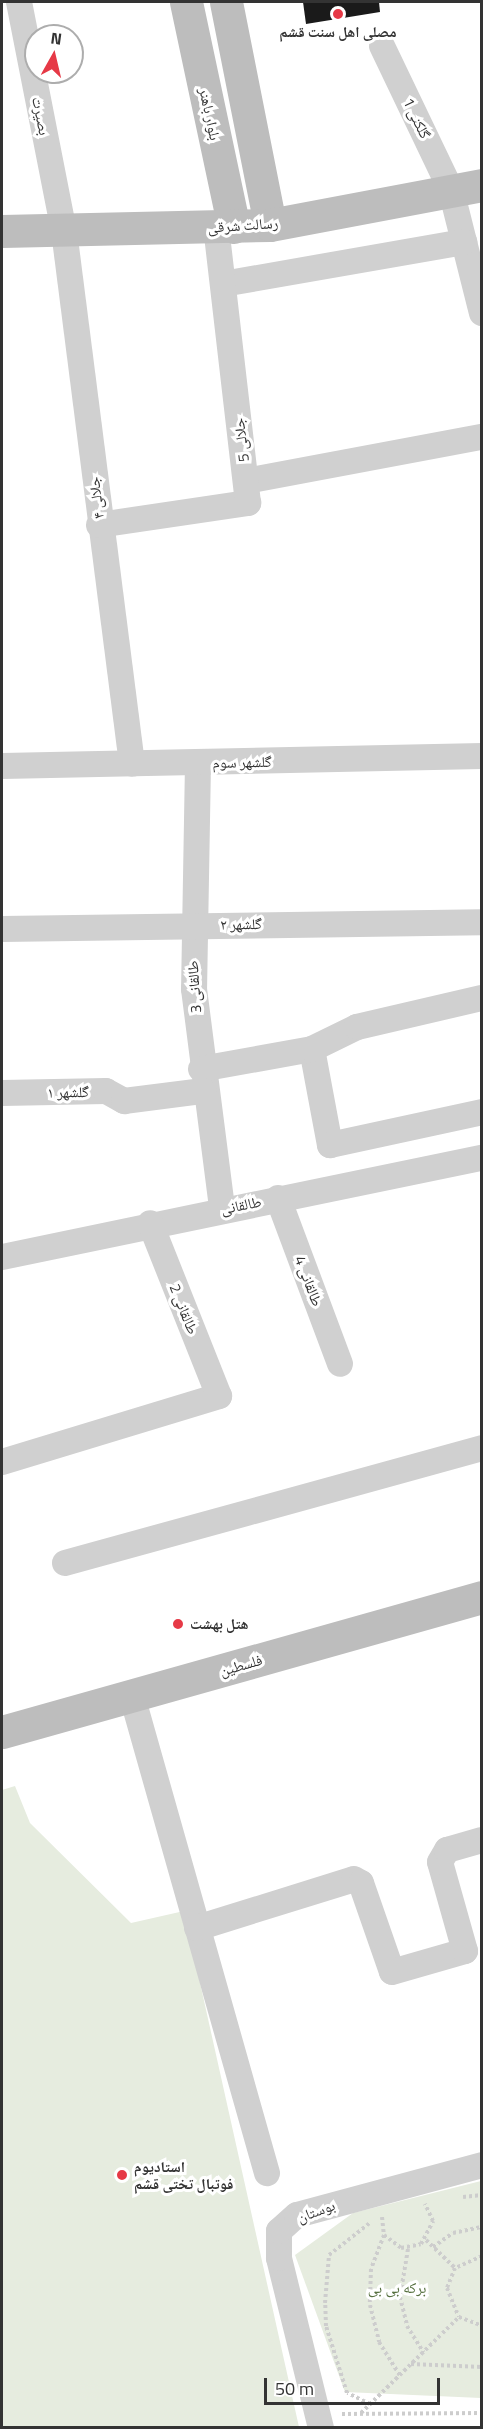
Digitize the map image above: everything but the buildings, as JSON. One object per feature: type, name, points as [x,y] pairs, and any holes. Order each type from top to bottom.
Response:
[{"type":"main road","name":"بلوار باهنر","points":[[186,2],[225,228]]},
{"type":"main road","points":[[226,2],[270,225]]},
{"type":"main road","name":"رسالت شرقی","points":[[2,231],[225,228],[270,225],[466,187]]},
{"type":"main road","name":"فلسطین","points":[[2,1732],[482,1597]]},
{"type":"street","name":"بصیرت","points":[[19,2],[64,231]]},
{"type":"street","name":"گلکنی 1","points":[[382,46],[466,187],[464,242],[482,313]]},
{"type":"street","name":"جلالی 5","points":[[99,525],[248,503],[223,284],[225,228]]},
{"type":"street","name":"جلالی ۴","points":[[64,231],[99,525],[132,764]]},
{"type":"street","points":[[223,284],[464,242]]},
{"type":"street","points":[[246,481],[482,437]]},
{"type":"street","name":"گلشهر سوم","points":[[2,766],[482,756]]},
{"type":"street","name":"طالقانی 3","points":[[198,763],[191,925],[202,1080],[222,1209]]},
{"type":"street","name":"گلشهر ۲","points":[[2,929],[482,922]]},
{"type":"street","name":"گلشهر ۱","points":[[2,1094],[106,1091],[124,1101],[312,1049],[357,1027],[482,998]]},
{"type":"street","points":[[312,1049],[330,1145],[482,1112]]},
{"type":"street","name":"طالقانی","points":[[2,1257],[150,1223],[482,1158]]},
{"type":"street","name":"طالقانی 4","points":[[278,1198],[340,1364]]},
{"type":"street","name":"طالقانی 2","points":[[2,1462],[219,1396],[150,1223]]},
{"type":"street","points":[[65,1563],[482,1448]]},
{"type":"street","points":[[132,1696],[267,2173]]},
{"type":"street","points":[[197,1928],[354,1879],[361,1883],[392,1971],[465,1952],[440,1862],[447,1850],[482,1840]]},
{"type":"street","name":"بوستان","points":[[319,2421],[279,2258],[279,2231],[297,2215],[482,2165]]},
{"type":"path","points":[[384,2235],[394,2245],[408,2248],[426,2240],[433,2221],[415,2198]]},
{"type":"path","points":[[370,2404],[347,2393],[326,2326],[326,2268],[343,2240],[382,2215],[387,2206]]},
{"type":"path","points":[[382,2215],[384,2235],[371,2269],[370,2305],[379,2342],[400,2375]]},
{"type":"path","points":[[433,2247],[453,2233],[482,2227]]},
{"type":"path","points":[[426,2240],[455,2268]]},
{"type":"path","points":[[408,2248],[400,2297],[407,2326],[423,2352]]},
{"type":"path","points":[[455,2268],[482,2256]]},
{"type":"path","points":[[455,2268],[447,2299],[459,2317],[482,2326]]},
{"type":"path","points":[[361,2413],[459,2317]]},
{"type":"path","points":[[411,2364],[482,2367]]},
{"type":"path","points":[[319,2421],[361,2413],[482,2413]]},
{"type":"green space","name":"استادیوم فوتبال تختی قشم","points":[[15,1786],[30,1823],[131,1923],[184,1911],[299,2427],[2,2428],[2,1790]]},
{"type":"green space","name":"برکه بی بی","points":[[481,2181],[481,2398],[345,2392],[295,2255],[353,2213]]},
{"type":"place","name":"مصلی اهل سنت قشم","points":[[338,14]]},
{"type":"place","name":"هتل بهشت","points":[[178,1624]]},
{"type":"place","name":"استادیوم فوتبال تختی قشم","points":[[122,2175]]}]
